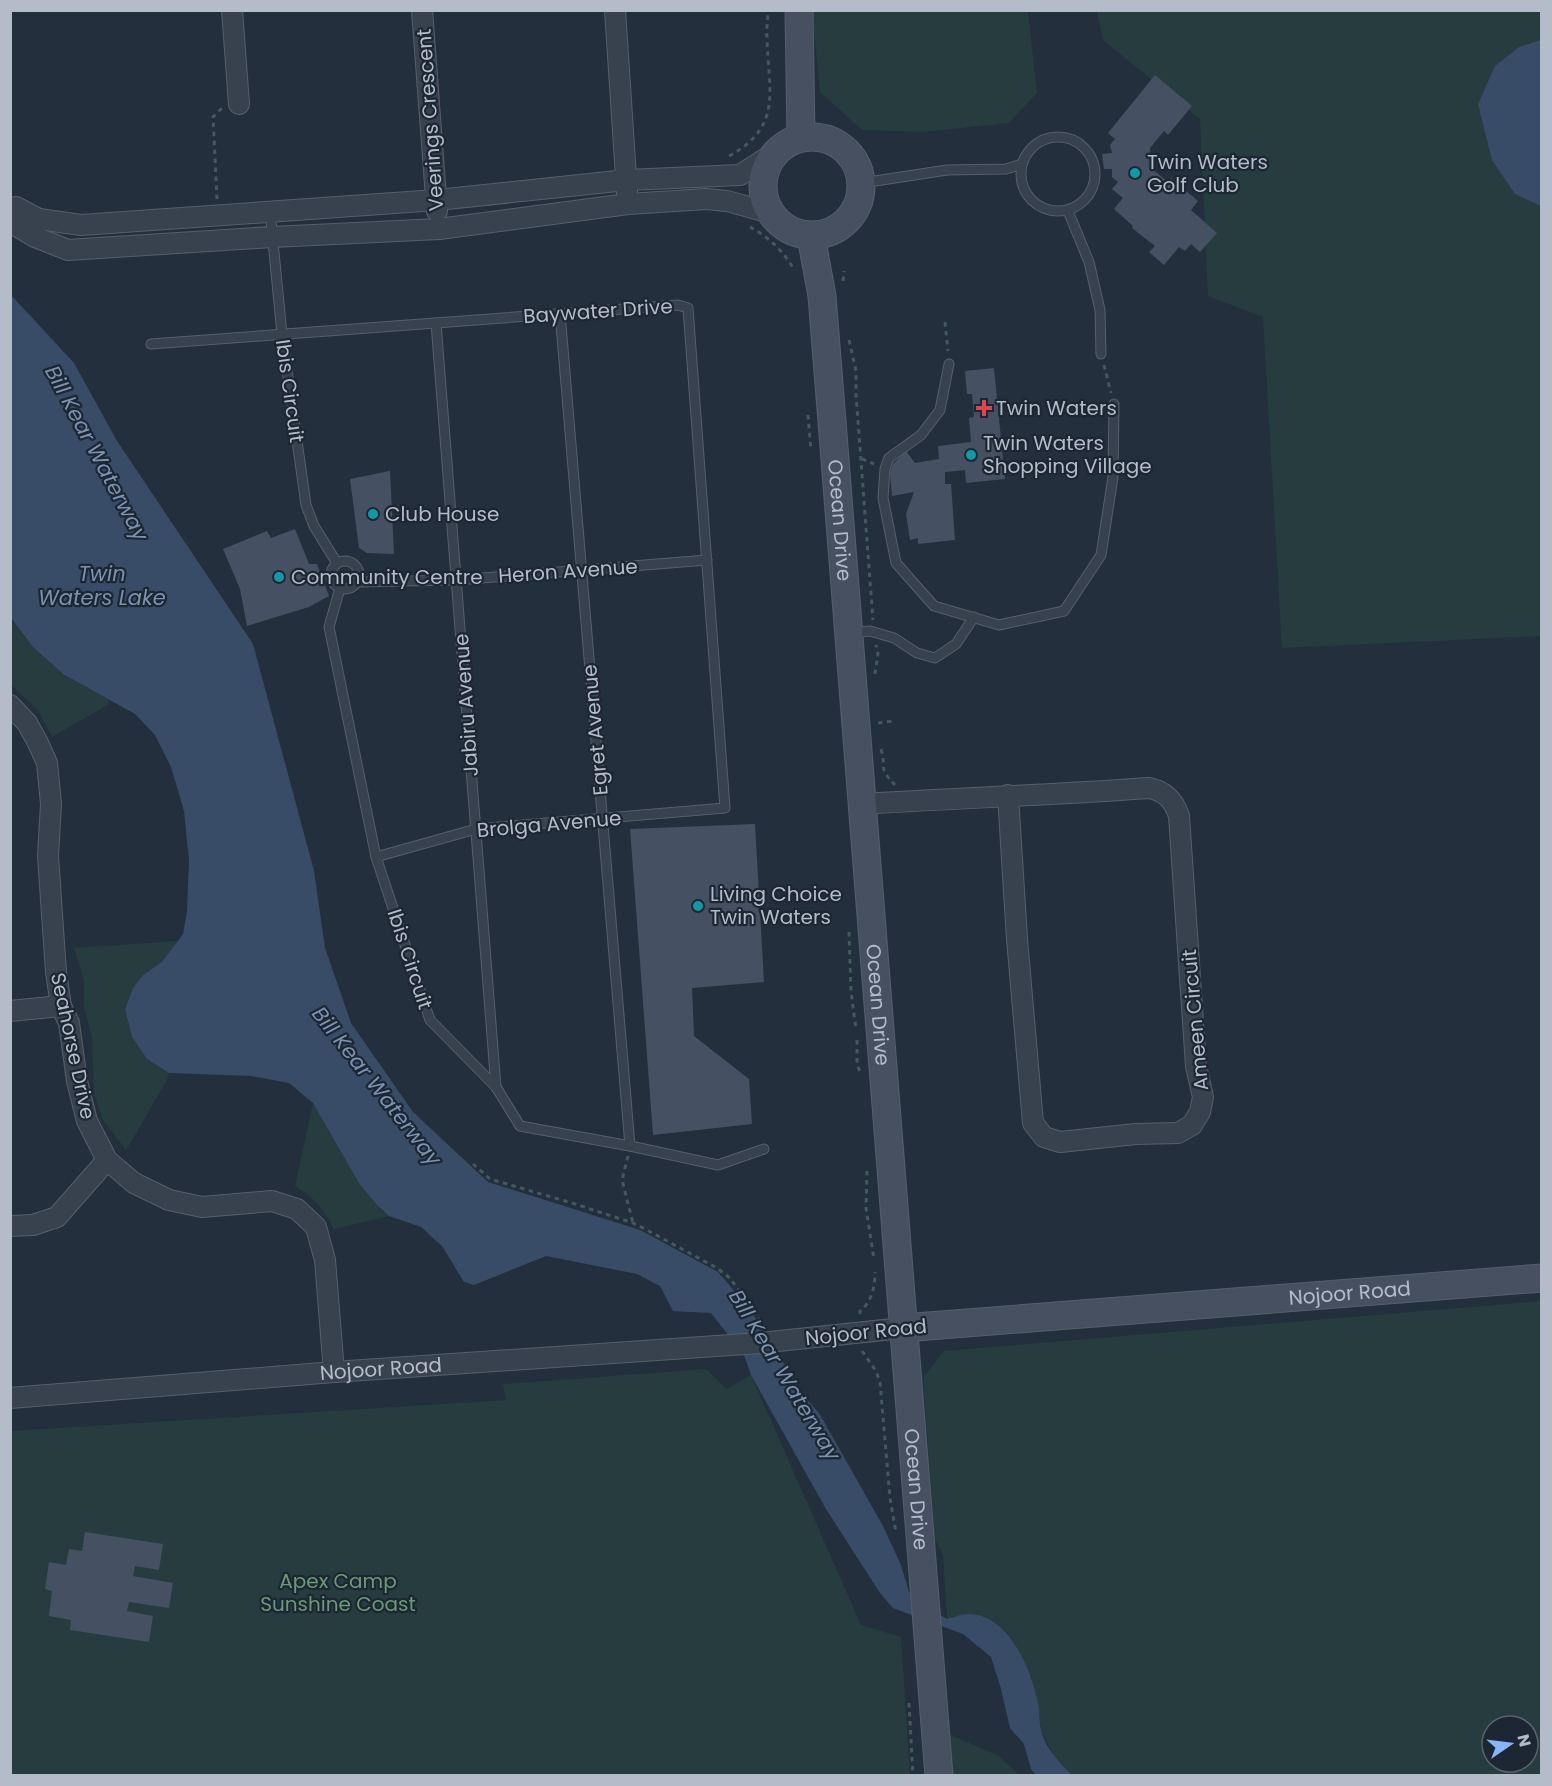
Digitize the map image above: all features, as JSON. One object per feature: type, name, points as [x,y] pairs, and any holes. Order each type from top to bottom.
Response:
[{"type":"street","points":[[232,10],[239,104]]},
{"type":"street","name":"Veerings Crescent","points":[[422,10],[439,229]]},
{"type":"street","points":[[615,10],[628,204]]},
{"type":"street","points":[[799,10],[801,137]]},
{"type":"street","points":[[10,208],[16,207],[39,219],[81,225],[436,200],[627,180],[740,175],[788,142],[801,137],[819,136],[835,141],[849,152],[858,166],[862,183],[860,200],[848,220],[842,226],[827,233],[811,236],[796,233],[782,225],[760,220],[727,201],[706,199],[628,204],[439,229],[68,250],[35,237],[10,222]]},
{"type":"street","points":[[760,220],[765,171],[776,152]]},
{"type":"street","name":"Ocean Drive","points":[[811,236],[822,296],[862,633],[861,804],[939,1776]]},
{"type":"street","name":"Seahorse Drive","points":[[10,705],[27,723],[46,763],[51,804],[48,856],[56,972],[61,1006],[69,1023],[77,1081],[87,1121],[107,1160],[134,1183],[169,1200],[202,1207],[272,1201],[297,1209],[316,1227],[325,1260],[334,1372]]},
{"type":"street","name":"Ameen Circuit","points":[[861,804],[1008,795],[1058,794],[1149,788],[1158,789],[1165,794],[1176,806],[1179,816],[1196,1066],[1203,1097],[1200,1112],[1185,1130],[1171,1134],[1136,1134],[1060,1142],[1044,1137],[1033,1123],[1017,939],[1008,795]]},
{"type":"street","points":[[10,1011],[61,1006]]},
{"type":"street","points":[[10,1226],[33,1225],[57,1217],[107,1160]]},
{"type":"street","name":"Nojoor Road","points":[[10,1398],[334,1372],[760,1344],[903,1328],[1542,1278]]},
{"type":"lane","points":[[1048,138],[1068,138],[1085,148],[1094,165],[1095,184],[1085,201],[1068,211],[1048,211],[1039,207],[1026,193],[1022,184],[1022,164],[1032,148],[1048,138]]},
{"type":"lane","points":[[862,183],[946,170],[1006,169],[1022,164]]},
{"type":"lane","name":"Ibis Circuit","points":[[270,211],[282,334],[306,505],[314,526],[337,563]]},
{"type":"lane","points":[[1068,211],[1089,262],[1100,310],[1101,354]]},
{"type":"lane","name":"Baywater Drive","points":[[151,344],[678,305],[688,308],[725,808]]},
{"type":"lane","name":"Egret Avenue","points":[[560,313],[630,1146]]},
{"type":"lane","name":"Jabiru Avenue","points":[[436,322],[496,1087]]},
{"type":"lane","points":[[950,364],[940,410],[921,435],[889,458],[885,469],[883,498],[896,563],[934,606],[999,625],[1064,611],[1101,555],[1113,477],[1114,404]]},
{"type":"lane","name":"Heron Avenue","points":[[356,582],[457,580],[707,560]]},
{"type":"lane","points":[[346,561],[355,565],[358,572],[356,582],[350,588],[340,588],[336,585],[332,570],[337,563],[346,561]]},
{"type":"lane","name":"Ibis Circuit","points":[[340,588],[329,627],[376,857],[430,1020],[496,1087],[519,1126],[718,1165],[764,1149]]},
{"type":"lane","points":[[862,633],[894,639],[917,653],[935,658],[956,644],[974,617]]},
{"type":"lane","name":"Brolga Avenue","points":[[376,857],[476,829],[725,808]]},
{"type":"path","points":[[723,159],[743,148],[763,127],[771,90],[766,37],[768,10]]},
{"type":"path","points":[[218,215],[213,117],[225,106],[239,104]]},
{"type":"path","points":[[760,220],[773,244],[790,263],[795,273]]},
{"type":"path","points":[[842,287],[844,271]]},
{"type":"path","points":[[945,322],[950,364]]},
{"type":"path","points":[[847,334],[856,371],[870,593],[862,633],[878,654],[875,677]]},
{"type":"path","points":[[1101,354],[1114,404]]},
{"type":"path","points":[[807,408],[812,460]]},
{"type":"path","points":[[879,733],[878,723],[892,721]]},
{"type":"path","points":[[880,743],[884,757],[882,769],[886,777],[895,784],[896,802]]},
{"type":"path","points":[[848,923],[858,1064],[862,1080]]},
{"type":"path","points":[[630,1146],[622,1180],[633,1223]]},
{"type":"path","points":[[868,1163],[866,1208],[874,1260]]},
{"type":"path","points":[[473,1164],[490,1179],[633,1223],[717,1268],[730,1278],[759,1320]]},
{"type":"path","points":[[876,1270],[875,1286],[870,1299],[860,1311],[862,1353],[876,1371],[880,1382],[890,1498],[897,1534]]},
{"type":"green space","points":[[812,11],[1028,11],[1037,93],[1009,123],[923,132],[862,130],[820,92]]},
{"type":"green space","name":"Twin Waters Golf Club","points":[[1097,11],[1541,11],[1541,636],[1282,648],[1263,317],[1208,296],[1200,119],[1103,40]]},
{"type":"green space","points":[[11,619],[33,647],[63,674],[108,699],[109,704],[52,737],[37,709],[11,685]]},
{"type":"green space","points":[[178,941],[162,962],[143,975],[133,988],[125,1009],[132,1037],[147,1059],[169,1073],[126,1150],[103,1120],[94,1094],[92,1038],[84,1007],[84,980],[74,948]]},
{"type":"green space","points":[[313,1103],[376,1204],[389,1216],[334,1229],[318,1205],[295,1186]]},
{"type":"green space","points":[[1541,1301],[1541,1775],[1072,1775],[1054,1756],[1041,1731],[1038,1702],[969,1614],[947,1619],[943,1555],[935,1539],[923,1378],[944,1351]]},
{"type":"green space","name":"Apex Camp Sunshine Coast","points":[[706,1369],[726,1389],[751,1375],[861,1625],[901,1637],[910,1775],[11,1776],[11,1431],[506,1400],[503,1384]]},
{"type":"green space","points":[[944,1732],[999,1756],[1019,1775],[949,1775]]},
{"type":"water","points":[[1542,40],[1541,206],[1515,194],[1492,160],[1478,104],[1495,66],[1519,47]]},
{"type":"water","name":"Twin Waters Lake","points":[[11,295],[74,363],[117,441],[253,644],[314,871],[325,948],[351,1023],[413,1112],[488,1182],[640,1230],[718,1272],[749,1308],[805,1397],[819,1413],[883,1526],[901,1565],[909,1592],[918,1602],[947,1619],[966,1614],[983,1617],[996,1624],[1016,1646],[1035,1689],[1043,1737],[1054,1755],[1072,1775],[1036,1775],[1031,1769],[1024,1744],[1010,1728],[991,1657],[963,1634],[893,1608],[880,1593],[826,1509],[751,1375],[744,1355],[711,1313],[673,1311],[660,1286],[637,1274],[546,1256],[474,1285],[464,1282],[442,1246],[421,1227],[389,1216],[376,1204],[359,1183],[313,1103],[289,1083],[251,1076],[169,1073],[147,1059],[132,1037],[125,1009],[133,988],[143,975],[162,962],[183,934],[187,912],[189,860],[184,811],[171,767],[155,735],[135,714],[63,674],[33,647],[11,618]]},
{"type":"building","name":"Twin Waters Golf Club","points":[[1155,75],[1192,106],[1168,135],[1164,131],[1150,148],[1151,168],[1168,182],[1171,178],[1198,201],[1191,210],[1217,233],[1200,252],[1191,244],[1185,251],[1179,247],[1164,265],[1149,252],[1155,246],[1132,228],[1133,226],[1114,209],[1123,198],[1112,189],[1118,182],[1112,177],[1112,169],[1104,169],[1102,154],[1112,153],[1110,145],[1115,139],[1108,133]]},
{"type":"building","name":"Twin Waters Shopping Village","points":[[994,368],[1005,479],[966,483],[965,470],[945,472],[945,484],[951,484],[955,540],[918,544],[918,538],[910,540],[906,514],[914,492],[892,496],[890,473],[893,464],[906,451],[915,463],[939,459],[938,446],[971,442],[969,418],[974,417],[972,394],[967,394],[965,371]]},
{"type":"building","name":"Club House","points":[[390,471],[394,554],[367,553],[359,548],[350,479]]},
{"type":"building","name":"Community Centre","points":[[295,529],[309,564],[317,564],[329,596],[309,607],[247,626],[240,589],[223,549],[267,531],[271,538]]},
{"type":"building","name":"Living Choice Twin Waters","points":[[755,824],[764,982],[692,988],[694,1036],[749,1079],[752,1124],[653,1135],[630,829]]},
{"type":"building","points":[[85,1532],[163,1544],[159,1570],[135,1566],[133,1576],[173,1583],[169,1608],[129,1602],[127,1611],[153,1616],[149,1642],[70,1630],[71,1620],[49,1616],[52,1591],[45,1589],[49,1562],[66,1565],[69,1549],[82,1551]]},
{"type":"place","name":"Twin Waters Golf Club","points":[[1135,173]]},
{"type":"place","name":"Twin Waters","points":[[984,408]]},
{"type":"place","name":"Twin Waters Shopping Village","points":[[971,455]]},
{"type":"place","name":"Club House","points":[[373,514]]},
{"type":"place","name":"Community Centre","points":[[279,577]]},
{"type":"place","name":"Living Choice Twin Waters","points":[[698,906]]},
{"type":"water label","name":"Bill Kear Waterway","points":[[97,453]]},
{"type":"water label","name":"Bill Kear Waterway","points":[[377,1086]]},
{"type":"water label","name":"Bill Kear Waterway","points":[[785,1375]]}]
